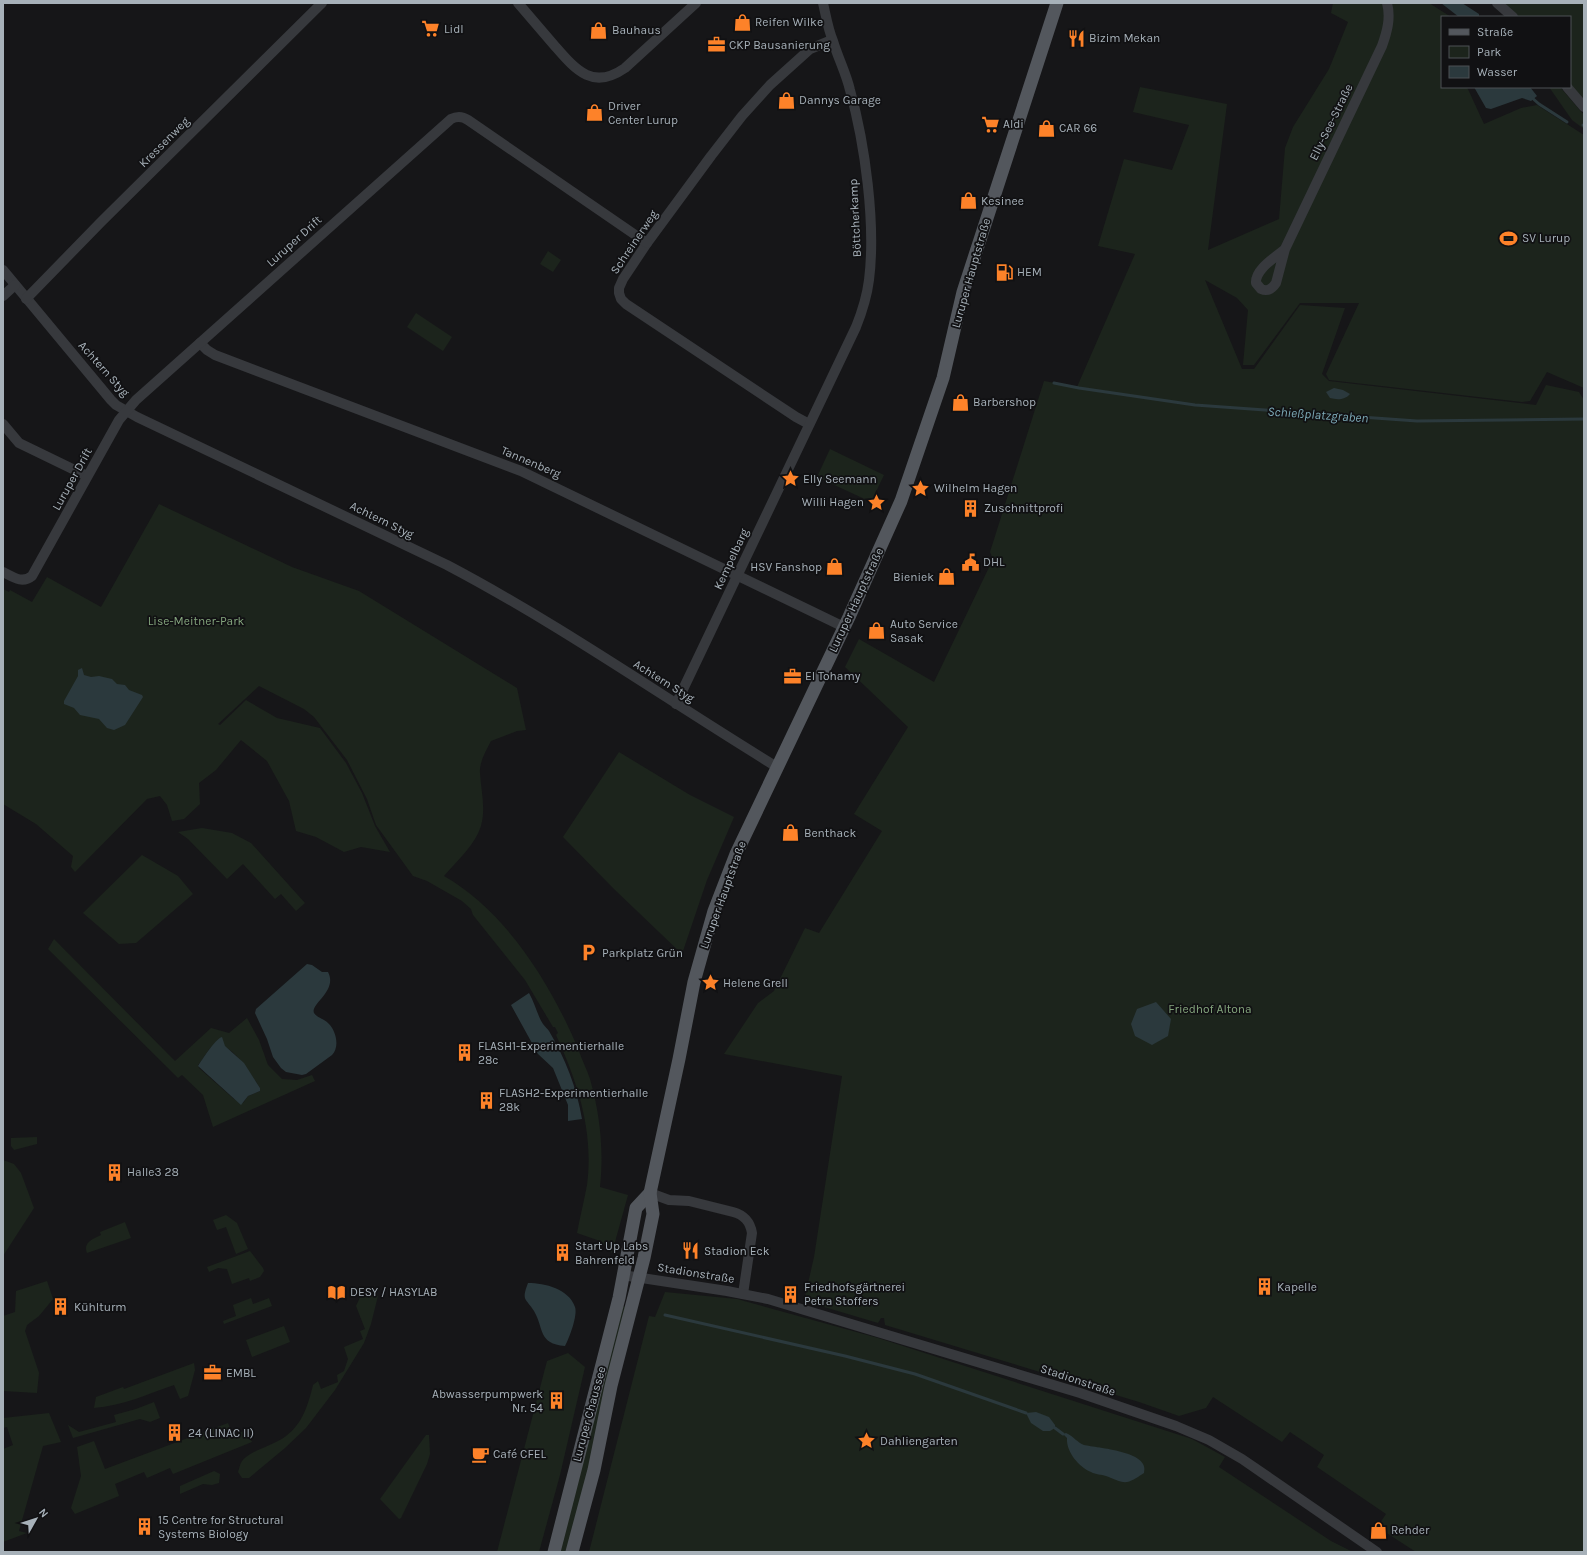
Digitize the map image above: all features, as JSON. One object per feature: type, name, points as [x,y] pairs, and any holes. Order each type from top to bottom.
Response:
[{"type":"main road","name":"Luruper Hauptstraße","points":[[638,1278],[654,1214],[650,1193],[679,1059],[687,1014],[703,947],[714,912],[736,854],[844,627],[901,501],[943,378],[963,292],[1057,3]]},
{"type":"main road","points":[[622,1275],[636,1208],[650,1193]]},
{"type":"main road","name":"Luruper Chaussee","points":[[554,1552],[619,1298],[622,1275]]},
{"type":"main road","name":"Luruper Chaussee","points":[[572,1552],[594,1470],[611,1386],[638,1278]]},
{"type":"street","name":"Kressenweg","points":[[26,299],[101,222],[322,3]]},
{"type":"street","points":[[518,3],[572,65],[588,76],[607,78],[625,68],[696,3]]},
{"type":"street","name":"Böttcherkamp","points":[[809,424],[862,311],[869,281],[871,252],[867,186],[860,133],[850,88],[832,40],[823,3]]},
{"type":"street","name":"Elly-See-Straße","points":[[1285,249],[1382,46],[1389,21],[1388,3]]},
{"type":"street","points":[[1497,3],[1512,16]]},
{"type":"street","name":"Schreinerweg","points":[[809,424],[796,418],[626,304],[621,299],[619,293],[621,284],[647,243],[711,156],[756,100],[802,55],[817,45],[832,40]]},
{"type":"street","points":[[1568,88],[1584,107]]},
{"type":"street","name":"Luruper Drift","points":[[3,572],[18,580],[28,580],[36,571],[87,476],[126,410],[425,142],[455,117],[464,117],[647,243]]},
{"type":"street","name":"Achtern Styg","points":[[3,270],[111,400],[126,410],[465,574],[552,624],[777,767]]},
{"type":"street","points":[[3,296],[15,285]]},
{"type":"street","name":"Tannenberg","points":[[200,343],[215,355],[521,471],[844,627]]},
{"type":"street","points":[[3,424],[19,443],[87,476]]},
{"type":"street","name":"Kempelbarg","points":[[676,704],[809,424]]},
{"type":"street","name":"Stadionstraße","points":[[650,1193],[669,1200],[689,1201],[733,1212],[740,1214],[747,1220],[752,1233],[743,1294]]},
{"type":"street","name":"Stadionstraße","points":[[622,1275],[743,1294],[787,1305],[1080,1393],[1176,1426],[1202,1437],[1242,1459],[1377,1552]]},
{"type":"green space","name":"Friedhof Altona","points":[[1333,3],[1429,3],[1449,16],[1441,16],[1441,88],[1467,88],[1484,124],[1521,108],[1537,105],[1584,135],[1584,388],[1547,372],[1530,401],[1522,402],[1329,380],[1326,374],[1359,303],[1300,303],[1254,365],[1243,365],[1248,310],[1237,298],[1205,280],[1242,369],[1254,369],[1300,305],[1345,308],[1322,374],[1329,381],[1536,405],[1546,385],[1579,392],[1584,400],[1584,1552],[1416,1552],[1385,1532],[1387,1528],[1380,1523],[1386,1514],[1317,1467],[1324,1455],[1290,1432],[1282,1442],[1213,1397],[1206,1408],[1179,1416],[1139,1402],[885,1325],[884,1318],[881,1318],[878,1323],[804,1301],[814,1257],[842,1076],[724,1054],[758,1003],[774,991],[805,928],[819,933],[882,831],[854,814],[908,727],[845,667],[859,639],[934,682],[993,559],[990,552],[1044,381],[1077,387],[1135,254],[1098,246],[1124,159],[1172,170],[1189,125],[1133,112],[1140,87],[1227,104],[1208,250],[1279,219],[1285,148],[1293,127],[1329,69],[1348,22],[1331,13]]},
{"type":"green space","points":[[1503,3],[1584,3],[1584,105],[1571,88],[1571,16],[1517,16]]},
{"type":"green space","points":[[1550,88],[1561,88],[1584,115],[1584,129],[1572,120]]},
{"type":"green space","points":[[548,251],[561,260],[553,272],[540,264]]},
{"type":"green space","points":[[416,313],[452,337],[443,351],[407,327]]},
{"type":"green space","points":[[830,449],[884,475],[871,502],[817,477]]},
{"type":"green space","name":"Lise-Meitner-Park","points":[[159,504],[292,567],[359,591],[517,688],[526,730],[517,731],[491,741],[483,757],[480,769],[483,806],[481,826],[475,840],[444,876],[467,891],[488,909],[507,930],[541,977],[568,1026],[589,1076],[599,1119],[602,1159],[600,1187],[628,1195],[612,1253],[600,1241],[577,1233],[587,1185],[589,1165],[586,1127],[577,1090],[556,1035],[558,1033],[555,1027],[553,1027],[525,980],[473,915],[471,909],[462,901],[427,881],[413,876],[376,825],[367,799],[347,760],[314,717],[304,709],[259,686],[218,724],[220,725],[246,700],[277,718],[320,728],[346,763],[362,793],[375,826],[390,852],[361,847],[344,852],[316,837],[296,831],[289,801],[267,761],[241,740],[216,770],[199,783],[200,804],[184,819],[172,821],[167,805],[160,796],[147,799],[75,872],[71,867],[73,856],[36,824],[3,804],[3,589],[9,592],[10,590],[32,602],[47,577],[101,607]]},
{"type":"green space","points":[[619,752],[690,795],[734,817],[707,880],[682,954],[614,889],[563,837]]},
{"type":"green space","points":[[202,828],[232,833],[251,843],[305,903],[296,911],[281,894],[275,899],[243,864],[227,879],[188,839],[178,832]]},
{"type":"green space","points":[[142,855],[178,876],[193,894],[136,943],[119,944],[83,913]]},
{"type":"green space","points":[[54,939],[175,1061],[211,1028],[229,1033],[247,1018],[259,1040],[268,1065],[282,1079],[297,1080],[312,1075],[315,1081],[213,1127],[203,1095],[182,1075],[178,1078],[48,949]],"holes":[[[215,1044],[222,1046],[235,1054],[260,1088],[260,1091],[248,1096],[243,1103],[234,1099],[199,1068],[198,1065],[212,1046]]]},
{"type":"green space","points":[[37,1137],[37,1144],[14,1150],[11,1146],[11,1138]]},
{"type":"green space","points":[[3,1160],[14,1164],[21,1173],[34,1208],[3,1256]]},
{"type":"green space","points":[[226,1215],[237,1223],[248,1249],[236,1254],[226,1227],[217,1230],[213,1220]]},
{"type":"green space","points":[[125,1222],[131,1238],[87,1253],[86,1246],[90,1241],[101,1235],[100,1232]]},
{"type":"green space","points":[[250,1251],[263,1268],[264,1271],[260,1277],[250,1281],[249,1278],[232,1284],[227,1269],[218,1268],[209,1272],[207,1267]]},
{"type":"green space","points":[[47,1281],[53,1299],[39,1316],[27,1325],[25,1331],[39,1373],[37,1393],[3,1391],[3,1316],[15,1312],[16,1291]]},
{"type":"green space","points":[[665,1292],[737,1299],[878,1338],[1192,1439],[1225,1457],[1219,1467],[1331,1541],[1353,1552],[589,1552],[649,1316],[655,1317]]},
{"type":"green space","points":[[362,1293],[378,1296],[371,1324],[364,1343],[335,1390],[306,1428],[285,1448],[249,1478],[242,1478],[238,1472],[241,1462],[245,1457],[286,1436],[297,1425],[307,1406],[313,1385],[318,1381],[321,1389],[338,1382],[337,1375],[344,1371],[348,1359],[344,1347],[363,1339],[360,1331],[365,1329],[356,1306]]},
{"type":"green space","points":[[251,1298],[253,1304],[269,1298],[272,1306],[224,1324],[223,1321],[236,1316],[233,1305]]},
{"type":"green space","points":[[622,1306],[626,1307],[591,1461],[567,1552],[558,1552]]},
{"type":"green space","points":[[284,1326],[290,1342],[252,1357],[246,1340]]},
{"type":"green space","points":[[568,1353],[585,1367],[560,1475],[539,1552],[497,1552],[547,1361]]},
{"type":"green space","points":[[194,1363],[195,1370],[188,1396],[180,1399],[174,1385],[115,1405],[94,1408],[96,1397],[123,1387],[124,1389]]},
{"type":"green space","points":[[154,1402],[160,1418],[150,1422],[140,1419],[73,1438],[68,1425],[79,1432],[116,1422],[114,1415]]},
{"type":"green space","points":[[49,1413],[61,1442],[43,1446],[19,1531],[27,1533],[3,1542],[3,1449],[13,1445],[7,1427],[3,1428],[3,1418]]},
{"type":"green space","points":[[228,1423],[233,1435],[246,1430],[252,1442],[173,1474],[170,1468],[147,1478],[144,1472],[115,1484],[119,1496],[75,1514],[71,1508],[81,1476],[77,1447],[94,1441],[105,1469]]},
{"type":"green space","points":[[426,1435],[429,1435],[430,1454],[427,1464],[401,1518],[399,1519],[380,1499]]},
{"type":"green space","points":[[214,1471],[220,1474],[219,1483],[212,1485],[203,1484],[180,1494],[180,1486]]},
{"type":"water","points":[[1441,3],[1462,3],[1479,14],[1479,16],[1458,16]]},
{"type":"water","points":[[1475,88],[1531,88],[1537,96],[1531,101],[1522,98],[1491,109],[1486,108]]},
{"type":"water","points":[[1334,388],[1343,390],[1350,394],[1341,399],[1330,398],[1326,392]]},
{"type":"water","points":[[82,668],[84,675],[112,679],[117,684],[125,685],[129,690],[142,695],[143,697],[125,725],[114,730],[107,728],[99,719],[80,715],[74,708],[64,704],[64,701],[78,676],[78,670]]},
{"type":"water","points":[[307,964],[312,965],[322,972],[328,972],[330,979],[327,991],[316,1005],[314,1013],[327,1022],[334,1031],[336,1048],[332,1055],[306,1074],[302,1075],[286,1072],[281,1068],[273,1057],[267,1039],[255,1013],[256,1009]]},
{"type":"water","points":[[529,993],[541,1020],[549,1031],[565,1063],[574,1085],[582,1119],[568,1121],[568,1105],[553,1068],[538,1054],[511,1005]]},
{"type":"water","points":[[1156,1002],[1171,1019],[1168,1036],[1152,1045],[1135,1036],[1131,1024],[1137,1009]]},
{"type":"water","points":[[222,1037],[225,1046],[244,1063],[260,1088],[260,1091],[248,1096],[241,1105],[198,1066],[212,1045]]},
{"type":"water","points":[[528,1283],[542,1284],[556,1288],[562,1291],[572,1301],[576,1311],[571,1333],[565,1346],[556,1345],[550,1342],[543,1334],[534,1311],[525,1299]]},
{"type":"water","points":[[1036,1412],[1049,1417],[1055,1425],[1055,1428],[1050,1431],[1043,1431],[1031,1423],[1026,1413]]},
{"type":"water","points":[[1066,1433],[1084,1445],[1111,1449],[1132,1455],[1144,1466],[1144,1473],[1131,1481],[1125,1482],[1086,1470],[1071,1454],[1067,1443],[1067,1438],[1063,1434]]},
{"type":"waterway","points":[[1530,96],[1539,104],[1567,122]]},
{"type":"waterway","name":"Schießplatzgraben","points":[[1054,383],[1195,405],[1417,421],[1584,419]]},
{"type":"waterway","points":[[665,1315],[845,1356],[915,1374],[1026,1413]]},
{"type":"waterway","points":[[1055,1428],[1063,1434]]},
{"type":"place","name":"Reifen Wilke","points":[[742,22]]},
{"type":"place","name":"Lidl","points":[[431,29]]},
{"type":"place","name":"Bauhaus","points":[[599,30]]},
{"type":"place","name":"Bizim Mekan","points":[[1076,38]]},
{"type":"place","name":"CKP Bausanierung","points":[[716,45]]},
{"type":"place","name":"Dannys Garage","points":[[786,100]]},
{"type":"place","name":"Driver Center Lurup","points":[[595,113]]},
{"type":"place","name":"Aldi","points":[[990,124]]},
{"type":"place","name":"CAR 66","points":[[1046,128]]},
{"type":"place","name":"Kesinee","points":[[968,201]]},
{"type":"place","name":"SV Lurup","points":[[1509,238]]},
{"type":"place","name":"HEM","points":[[1004,272]]},
{"type":"place","name":"Barbershop","points":[[960,402]]},
{"type":"place","name":"Elly Seemann","points":[[790,479]]},
{"type":"place","name":"Wilhelm Hagen","points":[[921,488]]},
{"type":"place","name":"Willi Hagen","points":[[877,502]]},
{"type":"place","name":"Zuschnittprofi","points":[[971,508]]},
{"type":"place","name":"DHL","points":[[970,562]]},
{"type":"place","name":"HSV Fanshop","points":[[835,567]]},
{"type":"place","name":"Bieniek","points":[[947,577]]},
{"type":"place","name":"Auto Service Sasak","points":[[877,631]]},
{"type":"place","name":"El Tohamy","points":[[792,676]]},
{"type":"place","name":"Benthack","points":[[791,833]]},
{"type":"place","name":"Parkplatz Grün","points":[[589,953]]},
{"type":"place","name":"Helene Grell","points":[[710,983]]},
{"type":"place","name":"FLASH1-Experimentierhalle 28c","points":[[465,1053]]},
{"type":"place","name":"FLASH2-Experimentierhalle 28k","points":[[486,1100]]},
{"type":"place","name":"Halle3 28","points":[[114,1172]]},
{"type":"place","name":"Stadion Eck","points":[[691,1251]]},
{"type":"place","name":"Start Up Labs Bahrenfeld","points":[[562,1253]]},
{"type":"place","name":"Kapelle","points":[[1264,1287]]},
{"type":"place","name":"DESY / HASYLAB","points":[[337,1292]]},
{"type":"place","name":"Friedhofsgärtnerei Petra Stoffers","points":[[791,1294]]},
{"type":"place","name":"Kühlturm","points":[[61,1307]]},
{"type":"place","name":"EMBL","points":[[213,1373]]},
{"type":"place","name":"Abwasserpumpwerk Nr. 54","points":[[556,1401]]},
{"type":"place","name":"24 (LINAC II)","points":[[175,1433]]},
{"type":"place","name":"Dahliengarten","points":[[867,1441]]},
{"type":"place","name":"Café CFEL","points":[[480,1454]]},
{"type":"place","name":"15 Centre for Structural Systems Biology","points":[[145,1527]]},
{"type":"place","name":"Rehder","points":[[1378,1530]]}]
